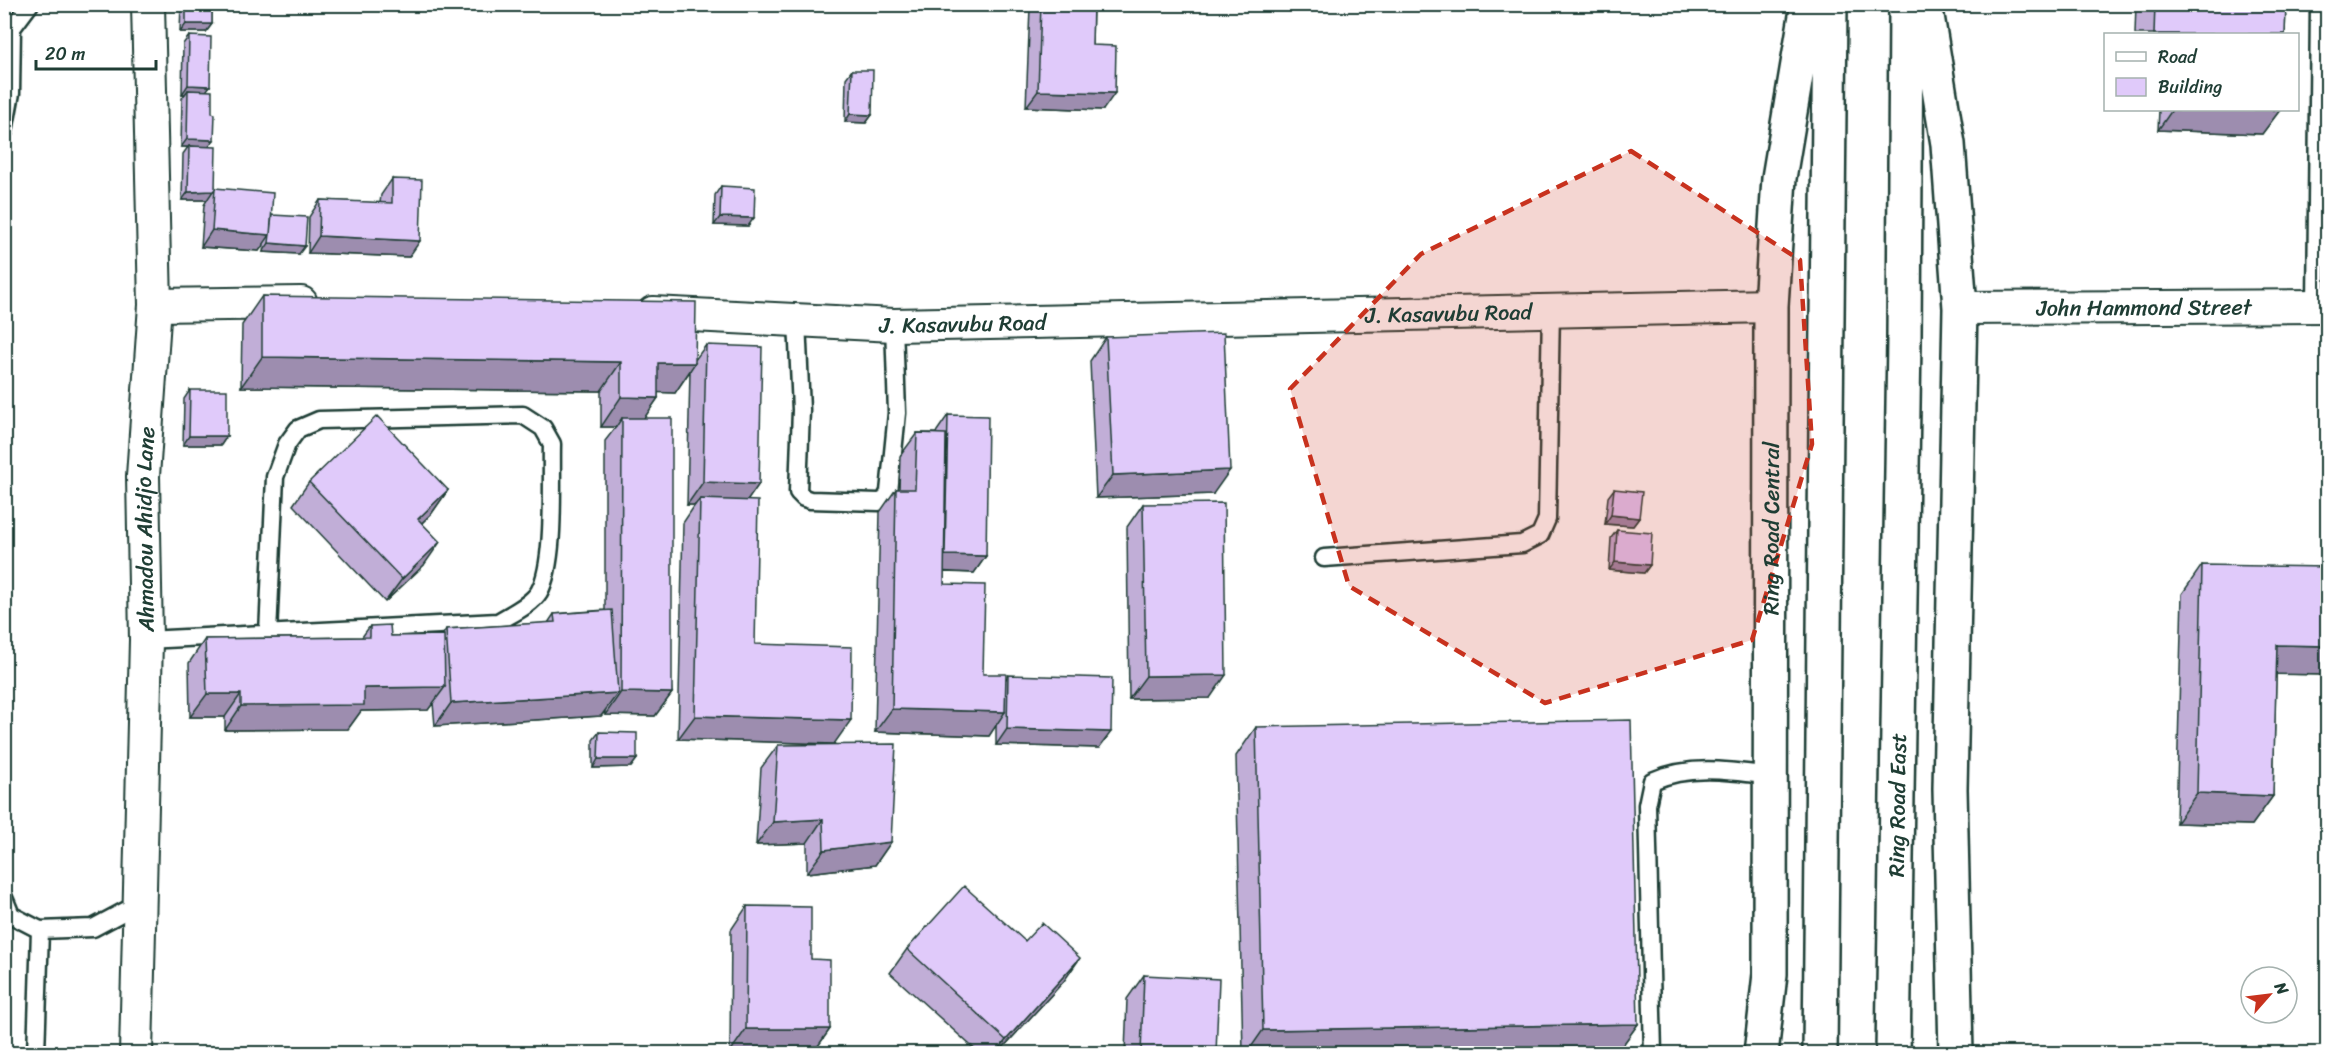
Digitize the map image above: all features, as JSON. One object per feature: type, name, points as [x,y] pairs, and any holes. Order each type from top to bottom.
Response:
[{"type":"main road","name":"Ring Road Central","points":[[1761,1053],[1770,974],[1771,306],[1779,178],[1808,4]]},
{"type":"main road","points":[[1820,1053],[1830,4]]},
{"type":"main road","name":"Ring Road East","points":[[1893,1053],[1904,340],[1906,4]]},
{"type":"main road","points":[[1924,4],[1948,144],[1960,308],[1950,789],[1956,1053]]},
{"type":"street","name":"Ahmadou Ahidjo Lane","points":[[136,1053],[146,640],[143,476],[155,305],[148,4]]},
{"type":"street","points":[[155,305],[335,302]]},
{"type":"street","name":"J. Kasavubu Road","points":[[620,311],[894,325],[1771,306]]},
{"type":"street","name":"John Hammond Street","points":[[1960,308],[2322,306]]},
{"type":"lane","points":[[4,131],[11,93],[12,28],[30,4]]},
{"type":"lane","points":[[2319,4],[2322,306]]},
{"type":"lane","points":[[1324,558],[1522,544],[1539,535],[1547,519],[1551,310]]},
{"type":"lane","points":[[797,321],[801,410],[798,492],[810,500],[879,502],[885,500],[889,492],[897,413],[894,325]]},
{"type":"lane","points":[[146,640],[268,634],[498,622],[538,593],[549,565],[552,444],[543,428],[523,415],[319,420],[298,429],[287,444],[275,477],[268,634]]},
{"type":"lane","points":[[1653,1053],[1647,805],[1652,781],[1670,772],[1724,770],[1771,776]]},
{"type":"lane","points":[[4,898],[11,915],[40,930],[93,928],[140,903]]},
{"type":"lane","points":[[36,1053],[40,930]]},
{"type":"highlighted area","points":[[1631,151],[1800,260],[1812,444],[1752,640],[1545,703],[1349,586],[1290,389],[1421,254]]},
{"type":"building","points":[[186,4],[212,4],[212,24],[186,24]]},
{"type":"building","points":[[1041,4],[1093,4],[1092,45],[1116,46],[1115,93],[1038,91]]},
{"type":"building","points":[[2155,4],[2286,4],[2285,33],[2154,33]]},
{"type":"building","points":[[189,36],[211,37],[210,86],[188,85]]},
{"type":"building","points":[[852,70],[873,70],[872,115],[850,114]]},
{"type":"building","points":[[188,90],[212,91],[212,113],[215,114],[214,140],[187,139]]},
{"type":"building","points":[[189,146],[216,147],[215,189],[213,191],[188,192]]},
{"type":"building","points":[[392,179],[422,180],[420,241],[319,236],[320,200],[392,203]]},
{"type":"building","points":[[721,186],[755,188],[754,218],[720,217]]},
{"type":"building","points":[[215,188],[273,193],[270,235],[212,230]]},
{"type":"building","points":[[272,215],[307,217],[305,246],[269,243]]},
{"type":"building","points":[[262,296],[696,302],[695,363],[658,363],[658,398],[621,397],[621,362],[262,357]]},
{"type":"building","points":[[1224,333],[1230,470],[1113,475],[1106,337]]},
{"type":"building","points":[[706,345],[762,347],[759,484],[703,482]]},
{"type":"building","points":[[190,390],[227,390],[227,436],[189,436]]},
{"type":"building","points":[[948,415],[988,416],[986,556],[945,555]]},
{"type":"building","points":[[377,416],[448,490],[418,519],[440,542],[402,579],[309,482]]},
{"type":"building","points":[[622,418],[672,418],[672,693],[621,692]]},
{"type":"building","points":[[917,433],[946,434],[944,584],[985,585],[983,674],[1006,674],[1005,712],[892,709],[896,489],[915,489]]},
{"type":"building","points":[[1614,489],[1642,492],[1639,518],[1611,515]]},
{"type":"building","points":[[700,499],[758,501],[755,644],[852,647],[851,720],[695,716]]},
{"type":"building","points":[[1224,503],[1226,675],[1146,676],[1143,504]]},
{"type":"building","points":[[1617,530],[1652,533],[1650,565],[1615,562]]},
{"type":"building","points":[[2202,565],[2328,567],[2328,646],[2277,645],[2273,796],[2197,793]]},
{"type":"building","points":[[612,610],[618,693],[451,703],[446,629],[555,622],[554,614]]},
{"type":"building","points":[[390,625],[391,636],[444,635],[445,687],[364,688],[364,705],[241,706],[241,694],[207,694],[205,639],[370,637],[370,626]]},
{"type":"building","points":[[1008,675],[1112,678],[1111,732],[1007,729]]},
{"type":"building","points":[[1631,720],[1638,1024],[1263,1030],[1256,727]]},
{"type":"building","points":[[599,732],[637,733],[637,759],[598,759]]},
{"type":"building","points":[[896,744],[891,842],[824,850],[823,819],[773,822],[778,745]]},
{"type":"building","points":[[964,886],[1025,941],[1042,923],[1080,958],[1006,1040],[907,949]]},
{"type":"building","points":[[747,906],[811,907],[811,959],[830,960],[830,1029],[746,1029]]},
{"type":"building","points":[[1144,975],[1219,979],[1216,1053],[1141,1053]]}]
